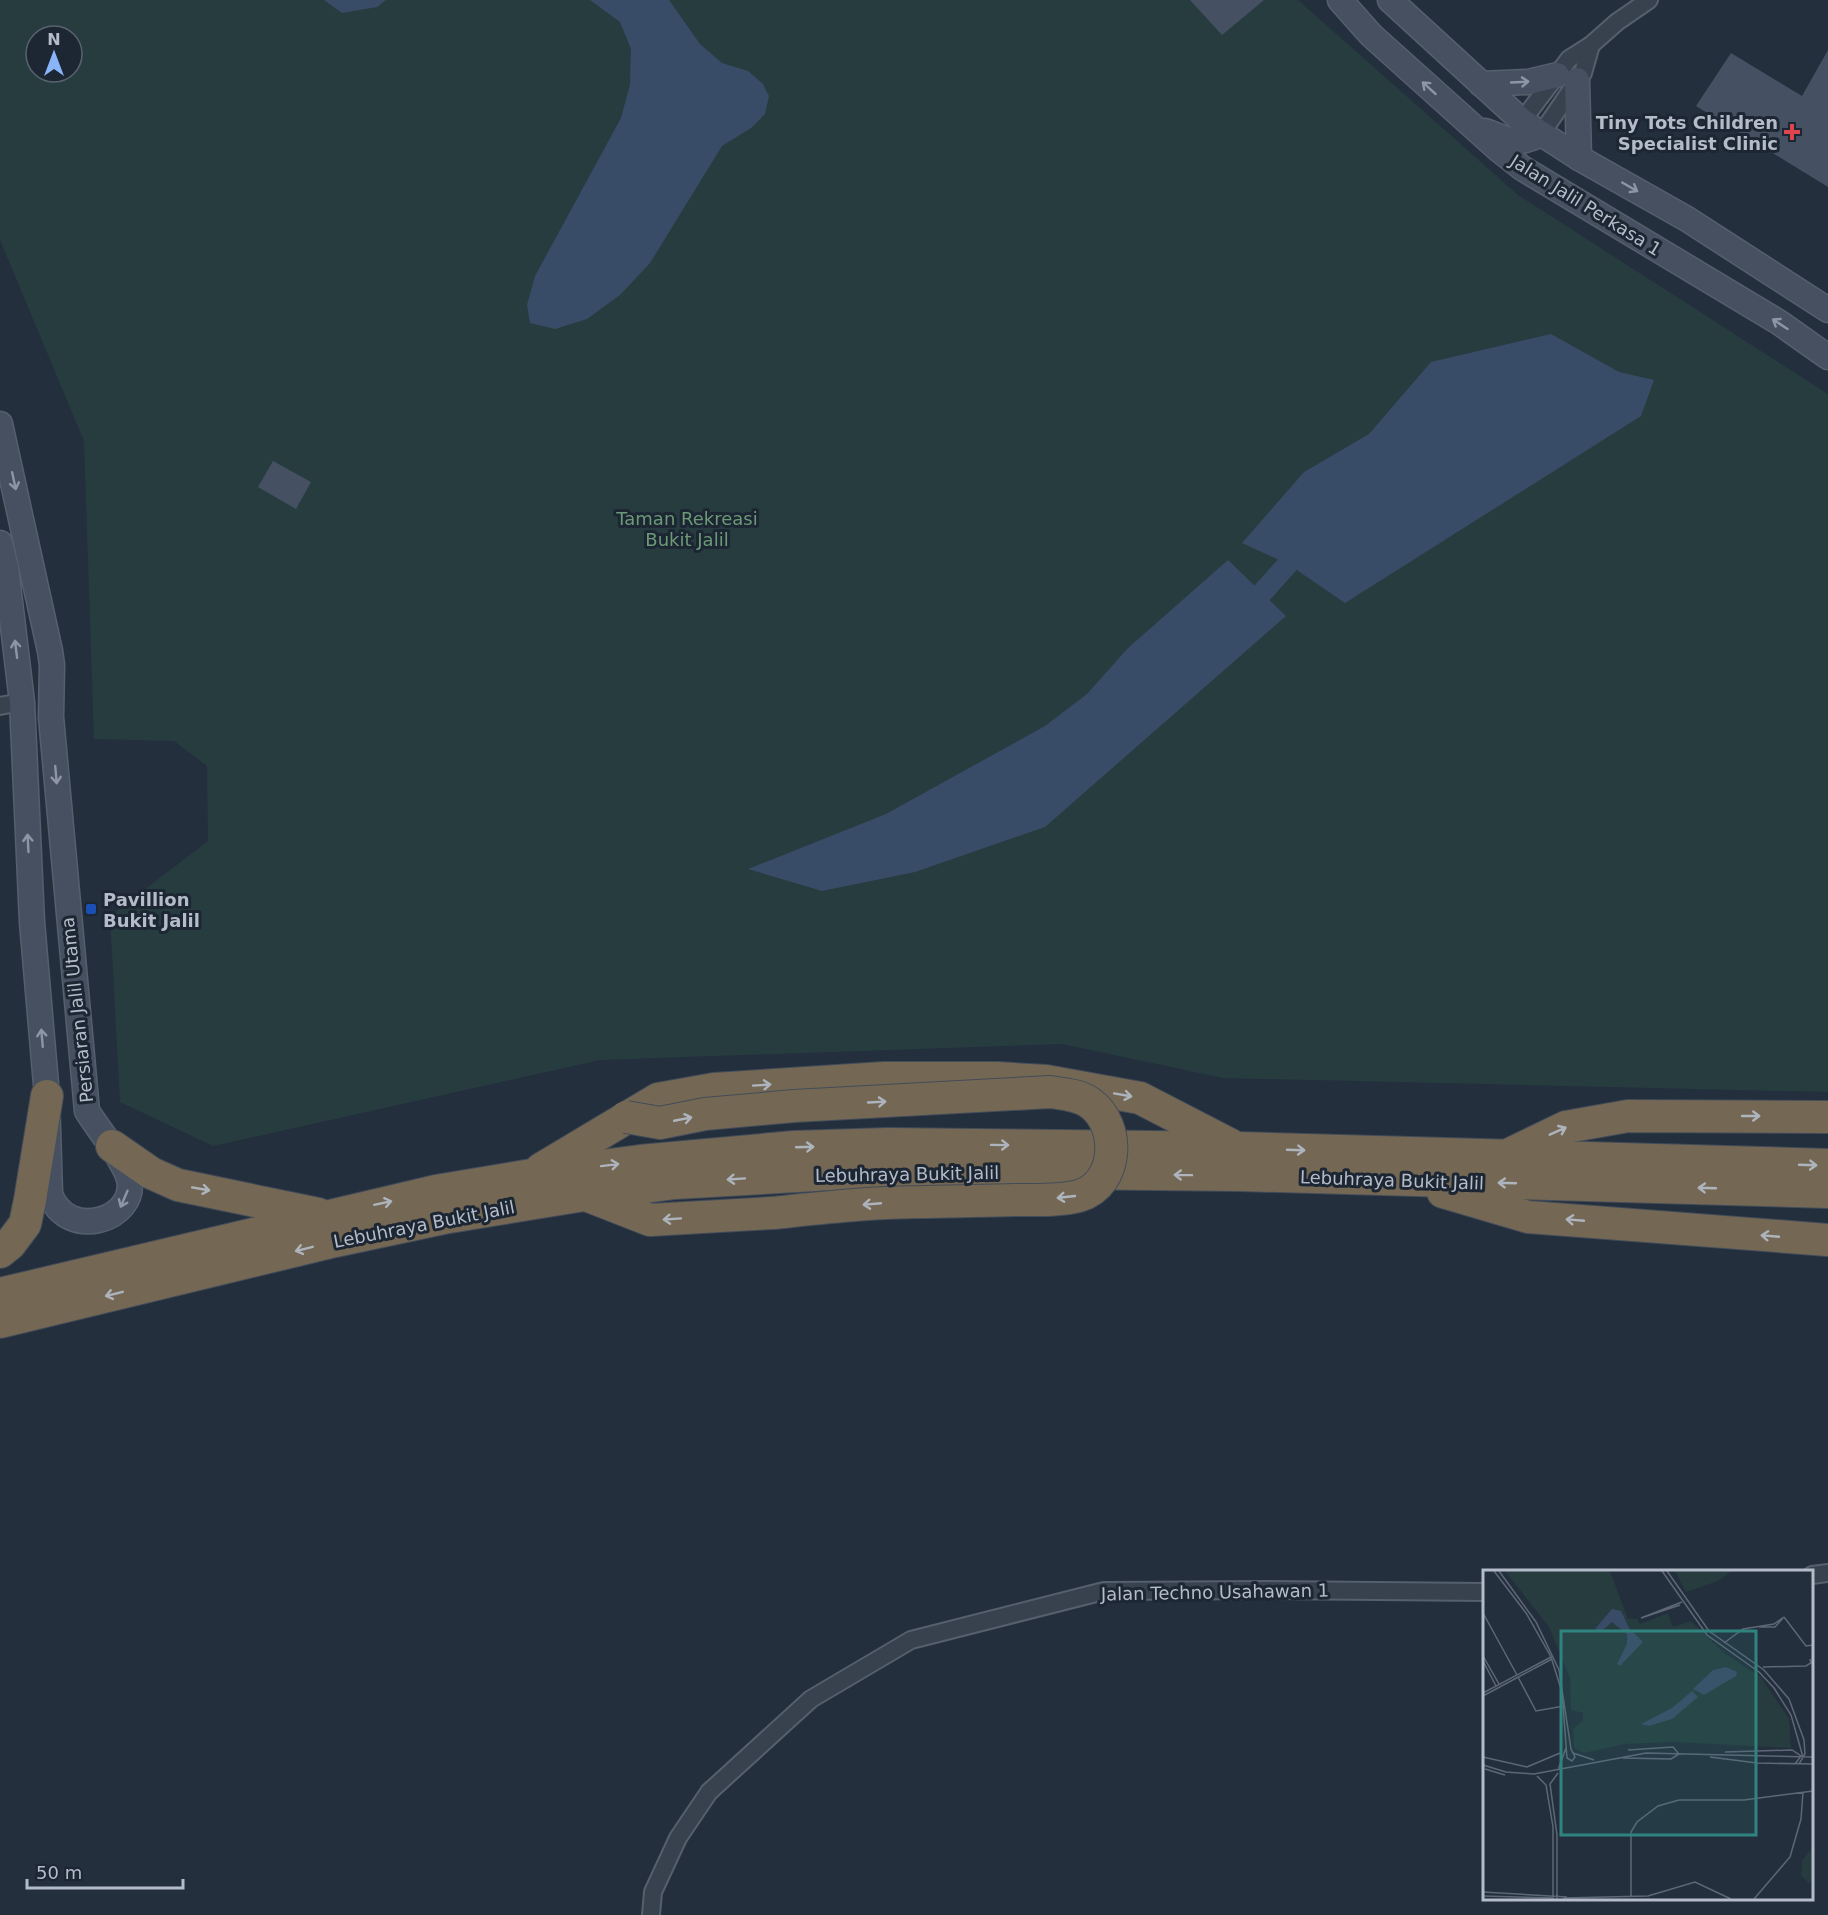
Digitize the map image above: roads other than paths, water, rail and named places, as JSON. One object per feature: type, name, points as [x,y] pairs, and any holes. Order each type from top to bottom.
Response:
[{"type":"highway","points":[[532,1175],[658,1099],[714,1089],[884,1078],[1046,1081],[1140,1098],[1238,1148]]},
{"type":"highway","points":[[584,1195],[650,1220],[901,1202],[1037,1200],[1079,1195],[1099,1184],[1108,1170],[1111,1151],[1111,1133],[1102,1115],[1089,1102],[1071,1094],[1050,1092],[794,1106],[705,1114],[660,1123],[626,1117]]},
{"type":"highway","points":[[0,1252],[10,1244],[24,1224],[47,1096]]},
{"type":"highway","points":[[1505,1156],[1566,1127],[1628,1116],[1828,1117]]},
{"type":"highway","name":"Lebuhraya Bukit Jalil","points":[[0,1294],[436,1191],[532,1175],[640,1161],[806,1147],[888,1144],[1238,1148],[1828,1165]]},
{"type":"highway","points":[[111,1146],[151,1173],[178,1185],[326,1216]]},
{"type":"highway","name":"Lebuhraya Bukit Jalil","points":[[0,1322],[443,1218],[675,1183],[885,1171],[1241,1176],[1828,1192]]},
{"type":"highway","points":[[1402,1180],[1528,1217],[1828,1240]]},
{"type":"street","name":"Jalan Jalil Perkasa 1","points":[[1340,0],[1371,35],[1522,168],[1780,323],[1828,357]]},
{"type":"street","name":"Jalan Jalil Perkasa 1","points":[[1390,0],[1530,132],[1687,219],[1828,310]]},
{"type":"street","points":[[1481,84],[1528,82],[1567,77],[1583,72],[1591,45],[1617,22],[1649,0]]},
{"type":"street","points":[[1473,127],[1518,142],[1530,132],[1567,77]]},
{"type":"street","points":[[1552,186],[1532,157],[1530,132],[1567,77]]},
{"type":"street","points":[[1567,77],[1579,158]]},
{"type":"street","name":"Persiaran Jalil Utama","points":[[0,424],[52,664],[51,717],[87,1111],[111,1146],[129,1180],[127,1195],[120,1208],[105,1219],[93,1221],[80,1221],[63,1214],[54,1205],[50,1194],[47,1096],[11,704],[6,568],[0,543]]},
{"type":"street","points":[[1813,1575],[1828,1573]]},
{"type":"street","name":"Jalan Techno Usahawan 1","points":[[651,1915],[653,1892],[673,1849],[709,1792],[811,1699],[911,1640],[1104,1591],[1483,1592]]},
{"type":"water","points":[[324,0],[386,0],[377,7],[342,13]]},
{"type":"water","points":[[590,0],[669,0],[700,44],[722,63],[748,71],[763,84],[769,96],[765,114],[751,128],[722,146],[650,263],[620,295],[587,319],[555,329],[530,323],[527,305],[535,276],[621,118],[630,84],[631,49],[620,22]]},
{"type":"water","points":[[1551,334],[1619,372],[1654,380],[1641,416],[1345,603],[1288,564],[1242,543],[1304,472],[1369,434],[1431,362]]},
{"type":"water","points":[[1228,560],[1286,616],[1045,827],[915,872],[822,891],[748,869],[886,814],[1045,726],[1087,694],[1128,648]]},
{"type":"waterway","points":[[1261,594],[1288,564]]},
{"type":"place","name":"Tiny Tots Children Specialist Clinic","points":[[1792,132]]},
{"type":"place","name":"Pavillion Bukit Jalil","points":[[91,909]]},
{"type":"park label","name":"Taman Rekreasi Bukit Jalil","points":[[687,528]]}]
